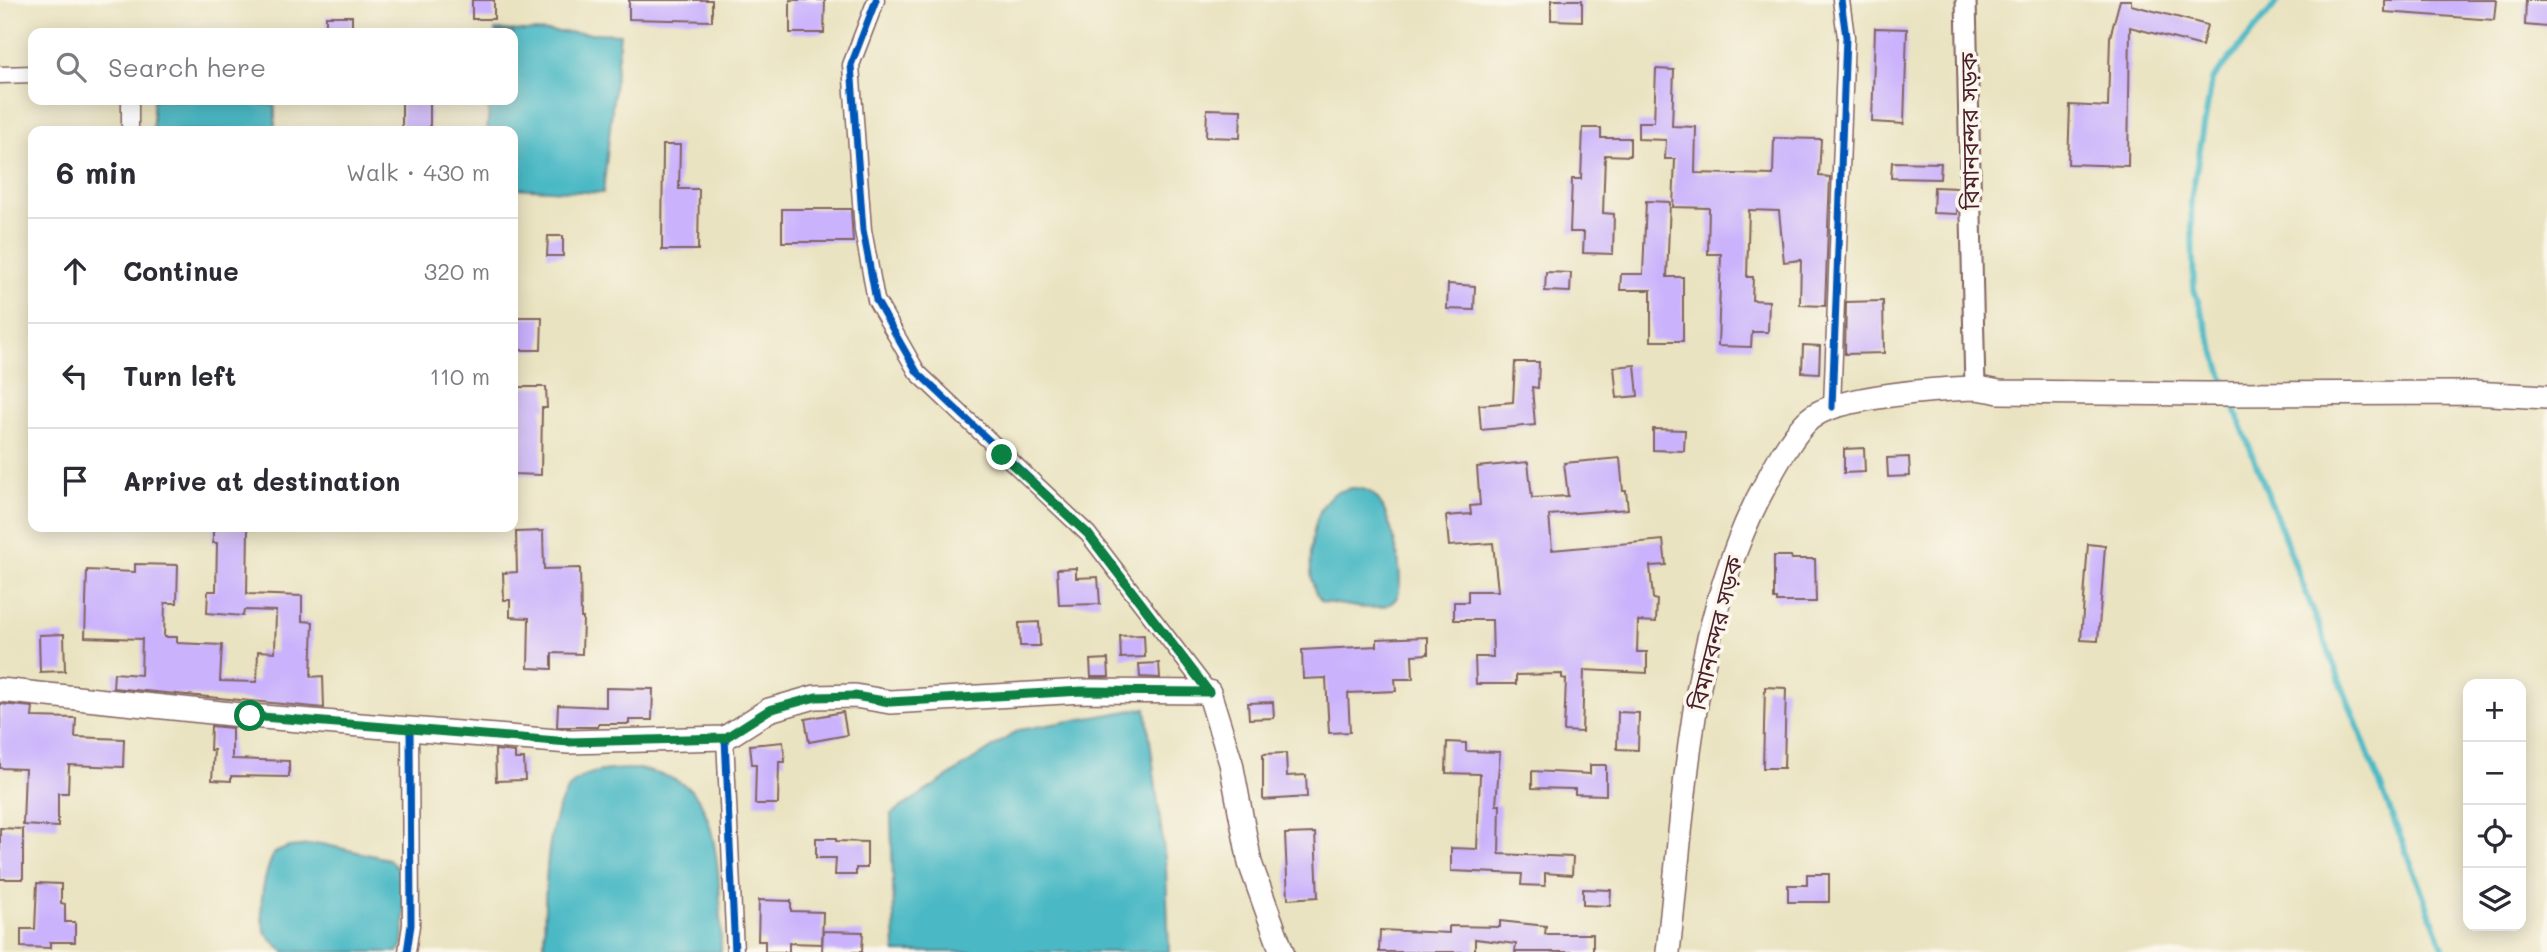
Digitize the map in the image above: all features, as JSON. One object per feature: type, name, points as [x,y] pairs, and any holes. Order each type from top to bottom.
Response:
[{"type":"main road","name":"বিমানবন্দর সড়ক","points":[[1668,952],[1697,691],[1721,588],[1748,514],[1778,461],[1811,417],[1832,407],[1894,394],[1975,388],[1999,392],[2472,393],[2547,397]]},
{"type":"main road","points":[[0,690],[250,716],[569,742],[725,738],[769,710],[816,697],[855,696],[890,702],[1082,691],[1209,692],[1231,763],[1250,863],[1282,952]]},
{"type":"street","points":[[876,0],[851,65],[863,230],[876,300],[917,372],[1088,534],[1209,692]]},
{"type":"street","points":[[1832,407],[1846,37],[1841,0]]},
{"type":"street","name":"বিমানবন্দর সড়ক","points":[[1966,0],[1975,388]]},
{"type":"street","points":[[0,75],[28,74]]},
{"type":"street","points":[[130,105],[130,126]]},
{"type":"street","points":[[407,952],[411,925],[410,729]]},
{"type":"street","points":[[725,738],[735,952]]},
{"type":"water","points":[[518,31],[620,34],[603,193],[518,188],[518,126],[487,126],[490,105],[518,105]]},
{"type":"water","points":[[153,105],[275,106],[275,126],[153,126]]},
{"type":"water","points":[[1352,488],[1365,490],[1376,497],[1392,532],[1400,579],[1399,592],[1389,605],[1371,608],[1322,602],[1314,588],[1311,553],[1319,514],[1331,496]]},
{"type":"water","points":[[1146,708],[1166,868],[1169,952],[895,952],[891,814],[1019,730]]},
{"type":"water","points":[[639,769],[663,775],[686,786],[697,797],[705,812],[718,872],[721,952],[544,952],[551,836],[565,794],[576,781],[590,774],[606,770]]},
{"type":"water","points":[[322,844],[388,859],[400,871],[406,888],[403,944],[398,952],[285,952],[266,934],[262,902],[267,871],[274,853],[289,847]]},
{"type":"building","points":[[472,0],[494,0],[494,19],[472,19]]},
{"type":"building","points":[[629,0],[712,0],[712,21],[629,19]]},
{"type":"building","points":[[790,0],[825,0],[824,33],[790,33]]},
{"type":"building","points":[[1551,0],[1582,0],[1582,21],[1551,20]]},
{"type":"building","points":[[2120,0],[2131,0],[2131,5],[2207,25],[2202,46],[2130,27],[2128,166],[2068,164],[2070,105],[2108,107],[2110,37]]},
{"type":"building","points":[[2385,0],[2496,0],[2494,20],[2385,12]]},
{"type":"building","points":[[2526,0],[2547,0],[2547,27],[2525,25]]},
{"type":"building","points":[[326,16],[352,16],[352,28],[326,28]]},
{"type":"building","points":[[1875,28],[1907,29],[1904,124],[1872,122]]},
{"type":"building","points":[[1656,69],[1674,70],[1672,126],[1696,127],[1695,173],[1773,175],[1774,138],[1821,139],[1819,176],[1830,177],[1825,306],[1800,305],[1801,260],[1784,262],[1779,211],[1749,210],[1747,277],[1753,277],[1752,300],[1769,301],[1768,332],[1752,332],[1751,347],[1718,346],[1721,254],[1708,254],[1709,208],[1673,207],[1675,159],[1665,159],[1666,140],[1638,139],[1638,122],[1654,122]]},
{"type":"building","points":[[402,105],[430,105],[430,126],[402,126]]},
{"type":"building","points":[[1207,109],[1241,110],[1240,138],[1206,137]]},
{"type":"building","points":[[1583,128],[1601,128],[1601,138],[1630,138],[1630,156],[1605,155],[1603,213],[1614,214],[1613,254],[1583,253],[1584,232],[1570,232],[1572,179],[1581,179]]},
{"type":"building","points":[[663,145],[680,145],[679,189],[699,189],[698,250],[662,250]]},
{"type":"building","points":[[1892,162],[1941,163],[1940,179],[1891,178]]},
{"type":"building","points":[[1934,187],[1958,188],[1957,214],[1933,213]]},
{"type":"building","points":[[1646,201],[1670,202],[1667,277],[1683,277],[1683,341],[1651,341],[1651,290],[1620,290],[1621,274],[1643,274]]},
{"type":"building","points":[[782,209],[851,209],[853,242],[782,242]]},
{"type":"building","points":[[548,236],[563,236],[563,256],[547,256]]},
{"type":"building","points":[[1546,272],[1571,273],[1570,292],[1545,291]]},
{"type":"building","points":[[1448,284],[1475,286],[1474,310],[1447,309]]},
{"type":"building","points":[[1883,301],[1884,353],[1845,354],[1846,302]]},
{"type":"building","points":[[518,317],[542,317],[541,350],[518,350]]},
{"type":"building","points":[[1803,345],[1820,346],[1819,373],[1802,372]]},
{"type":"building","points":[[1515,362],[1539,362],[1538,388],[1532,387],[1535,425],[1481,430],[1479,405],[1513,402]]},
{"type":"building","points":[[1635,365],[1638,396],[1617,398],[1614,367]]},
{"type":"building","points":[[518,387],[546,387],[547,408],[542,408],[541,475],[518,474]]},
{"type":"building","points":[[1653,429],[1685,430],[1684,451],[1653,450]]},
{"type":"building","points":[[1864,448],[1865,472],[1844,473],[1844,449]]},
{"type":"building","points":[[1909,457],[1910,476],[1888,477],[1887,458]]},
{"type":"building","points":[[1620,458],[1623,491],[1626,491],[1628,509],[1549,515],[1552,550],[1663,540],[1666,565],[1650,566],[1653,599],[1657,600],[1656,622],[1638,621],[1637,652],[1647,652],[1647,673],[1584,670],[1582,732],[1564,731],[1566,679],[1562,678],[1562,674],[1516,675],[1516,684],[1476,684],[1475,657],[1493,657],[1492,620],[1454,620],[1454,602],[1468,602],[1468,591],[1498,591],[1493,543],[1449,546],[1446,516],[1471,514],[1470,506],[1480,505],[1477,467],[1528,462],[1532,498],[1568,496],[1564,463]]},
{"type":"building","points":[[543,531],[544,569],[580,568],[582,654],[552,653],[552,669],[528,668],[529,618],[510,617],[510,600],[504,600],[503,573],[517,572],[518,532]]},
{"type":"building","points":[[213,532],[248,532],[247,594],[302,596],[302,621],[313,622],[311,677],[323,676],[324,708],[113,688],[114,673],[141,675],[142,639],[85,637],[87,570],[135,572],[135,564],[178,565],[177,603],[165,603],[164,637],[177,637],[177,643],[222,645],[220,681],[257,682],[258,651],[275,652],[276,611],[244,610],[243,616],[207,613],[208,591],[216,591],[217,543],[213,543]]},
{"type":"building","points":[[2088,544],[2105,546],[2098,641],[2081,640]]},
{"type":"building","points":[[1774,556],[1815,559],[1816,602],[1777,602],[1777,599],[1774,599]]},
{"type":"building","points":[[1076,568],[1076,578],[1098,577],[1100,604],[1059,605],[1057,569]]},
{"type":"building","points":[[1039,622],[1040,646],[1020,646],[1019,623]]},
{"type":"building","points":[[64,634],[65,671],[40,672],[39,635]]},
{"type":"building","points":[[1144,635],[1145,657],[1121,658],[1120,636]]},
{"type":"building","points":[[1428,637],[1428,654],[1412,655],[1413,679],[1395,679],[1396,691],[1348,693],[1350,732],[1329,733],[1326,678],[1303,679],[1302,650],[1377,646],[1377,639]]},
{"type":"building","points":[[1108,659],[1109,677],[1091,677],[1090,660]]},
{"type":"building","points":[[1159,663],[1160,678],[1140,677],[1139,664]]},
{"type":"building","points":[[1765,687],[1786,688],[1784,768],[1763,768]]},
{"type":"building","points":[[606,688],[653,689],[652,720],[629,720],[629,724],[598,724],[598,727],[557,727],[558,705],[606,707]]},
{"type":"building","points":[[1273,702],[1274,718],[1249,719],[1248,703]]},
{"type":"building","points":[[0,704],[33,707],[32,717],[76,718],[75,737],[124,739],[123,767],[69,765],[68,793],[58,793],[58,827],[23,825],[25,769],[0,768]]},
{"type":"building","points":[[843,712],[847,735],[809,742],[805,719]]},
{"type":"building","points":[[1618,712],[1639,713],[1638,750],[1617,749]]},
{"type":"building","points":[[211,726],[232,728],[232,759],[289,761],[289,777],[231,776],[231,781],[212,780],[214,750],[210,750]]},
{"type":"building","points":[[783,742],[785,762],[779,762],[778,804],[755,804],[756,764],[752,764],[750,745]]},
{"type":"building","points":[[1447,742],[1466,743],[1466,751],[1500,752],[1496,805],[1500,805],[1499,854],[1573,857],[1572,875],[1545,873],[1545,886],[1521,885],[1522,874],[1451,871],[1451,848],[1477,849],[1480,774],[1446,773]]},
{"type":"building","points":[[495,750],[515,752],[515,759],[524,759],[525,780],[496,781]]},
{"type":"building","points":[[1286,753],[1287,776],[1306,775],[1307,797],[1263,800],[1263,754]]},
{"type":"building","points":[[1590,765],[1606,765],[1606,795],[1575,794],[1575,789],[1532,788],[1532,771],[1590,774]]},
{"type":"building","points":[[0,828],[23,829],[23,879],[0,879]]},
{"type":"building","points":[[1315,833],[1318,897],[1288,899],[1285,834]]},
{"type":"building","points":[[816,838],[867,842],[867,868],[856,868],[856,875],[835,875],[836,858],[816,858]]},
{"type":"building","points":[[1807,874],[1829,874],[1829,902],[1788,902],[1788,885],[1807,885]]},
{"type":"building","points":[[37,883],[61,884],[65,922],[75,922],[75,942],[50,942],[50,948],[21,947],[21,929],[35,929]]},
{"type":"building","points":[[1583,889],[1611,890],[1610,906],[1583,905]]},
{"type":"building","points":[[759,900],[791,901],[791,911],[823,912],[822,944],[789,943],[789,952],[765,952],[765,941],[758,941]]},
{"type":"building","points":[[1500,921],[1546,926],[1545,934],[1593,934],[1593,952],[1515,952],[1516,944],[1475,939],[1475,952],[1379,952],[1380,930],[1449,933],[1449,926],[1500,927]]},
{"type":"building","points":[[823,931],[863,932],[862,952],[822,952]]},
{"type":"waterway","points":[[2227,389],[2194,289],[2191,200],[2212,80],[2279,0]]},
{"type":"waterway","points":[[2231,399],[2445,952]]},
{"type":"cycle path","points":[[876,0],[851,65],[863,230],[876,300],[917,372],[1088,534],[1209,692]]},
{"type":"cycle path","points":[[1832,407],[1846,37],[1841,0]]},
{"type":"cycle path","points":[[407,952],[411,925],[410,728]]},
{"type":"cycle path","points":[[725,738],[735,952]]},
{"type":"route","points":[[250,716],[569,742],[725,738],[769,710],[816,697],[855,696],[890,702],[1082,691],[1209,692],[1088,534],[1002,455]]}]
